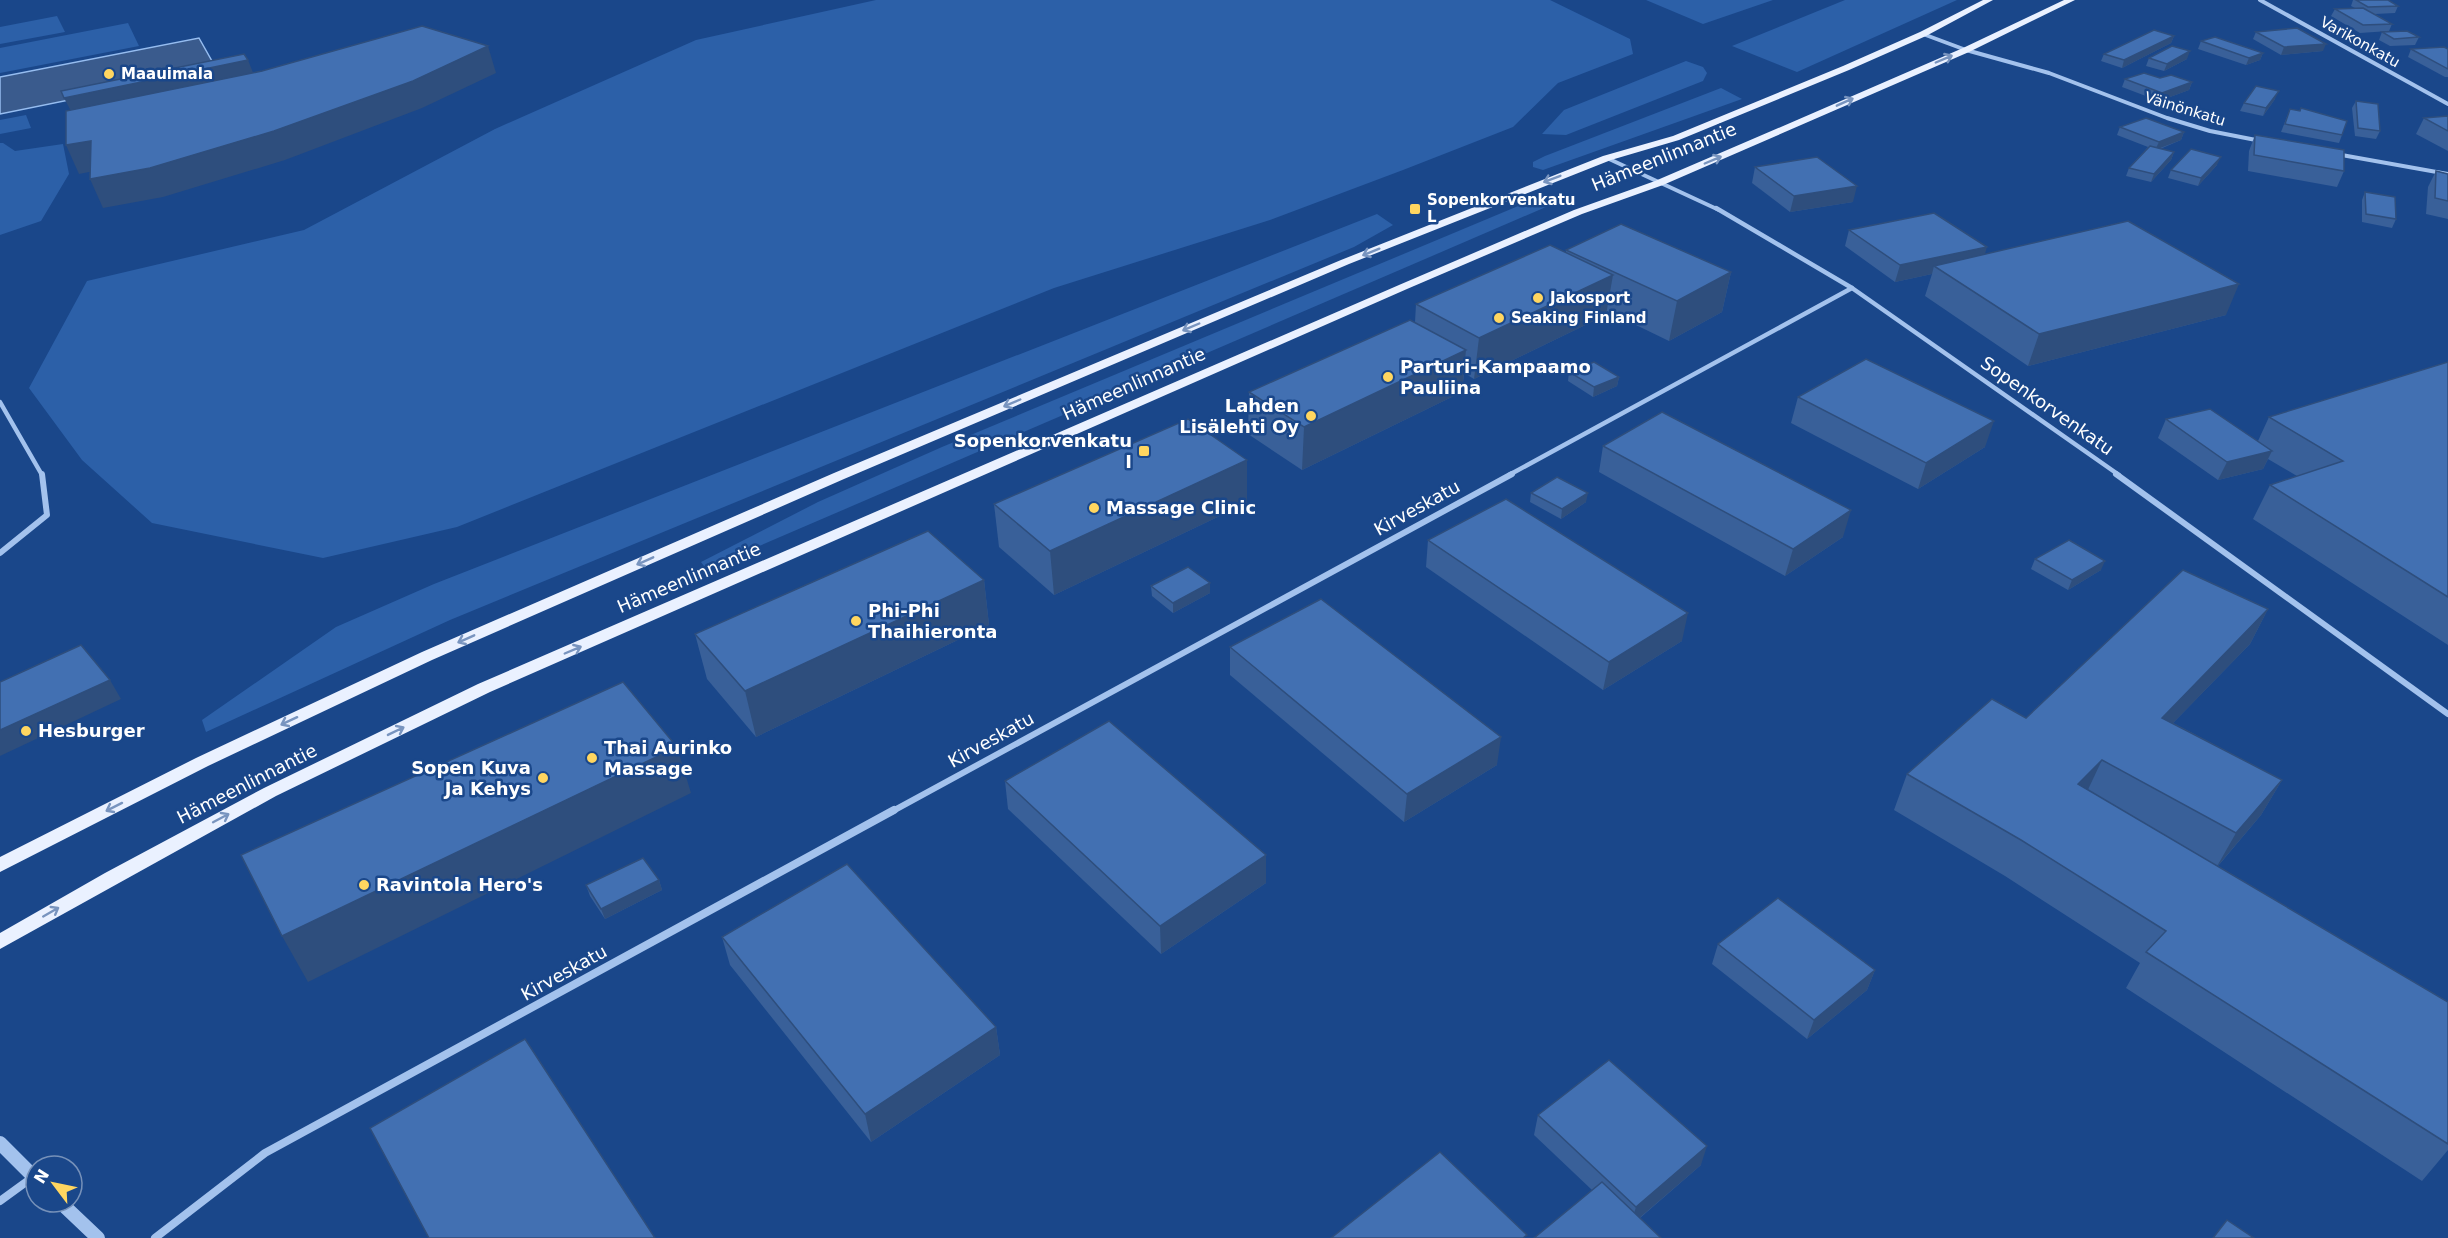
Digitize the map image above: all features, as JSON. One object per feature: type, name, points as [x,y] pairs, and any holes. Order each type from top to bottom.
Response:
[{"type":"main road","name":"Hämeenlinnantie","points":[[0,865],[202,762],[427,656],[1257,299],[1606,158],[1676,138],[1846,68],[1923,34],[1989,0]]},
{"type":"main road","name":"Hämeenlinnantie","points":[[0,942],[111,878],[270,792],[484,688],[1436,273],[1578,212],[1659,183],[1800,122],[1966,50],[2071,0]]},
{"type":"street","name":"Varikonkatu","points":[[2260,0],[2448,104]]},
{"type":"street","name":"Väinönkatu","points":[[1923,34],[1966,50],[2049,73],[2167,118],[2210,131],[2271,143]]},
{"type":"street","points":[[2330,153],[2448,174]]},
{"type":"street","name":"Sopenkorvenkatu","points":[[1606,158],[1726,213],[1852,288],[2044,420],[2448,714]]},
{"type":"street","name":"Kirveskatu","points":[[155,1238],[265,1153],[1852,288]]},
{"type":"street","points":[[0,402],[42,474],[47,515],[0,553]]},
{"type":"street","points":[[0,1143],[24,1168]]},
{"type":"street","points":[[0,1201],[24,1185]]},
{"type":"street","points":[[73,1214],[98,1238]]},
{"type":"shaded area","points":[[876,0],[1550,0],[1630,39],[1633,54],[1558,83],[1513,127],[1403,170],[1270,220],[1054,288],[457,527],[323,558],[152,523],[82,460],[29,388],[87,281],[304,230],[495,129],[696,40]]},
{"type":"shaded area","points":[[1646,0],[1773,0],[1703,24]]},
{"type":"shaded area","points":[[1845,0],[1957,0],[1797,72],[1732,46]]},
{"type":"shaded area","points":[[57,16],[65,32],[0,44],[0,27]]},
{"type":"shaded area","points":[[128,23],[139,46],[0,73],[0,48]]},
{"type":"shaded area","name":"Maauimala","points":[[199,38],[217,70],[0,114],[0,77]]},
{"type":"shaded area","points":[[1686,61],[1703,67],[1707,73],[1703,81],[1566,135],[1542,134],[1564,110]]},
{"type":"shaded area","points":[[1721,88],[1742,99],[1543,170],[1533,167],[1533,162],[1545,156]]},
{"type":"shaded area","points":[[26,115],[31,128],[0,134],[0,120]]},
{"type":"shaded area","points":[[0,143],[15,151],[63,144],[69,174],[41,221],[0,235]]},
{"type":"shaded area","points":[[1547,194],[1562,200],[706,569],[701,562],[818,502],[942,447]]},
{"type":"shaded area","points":[[1377,214],[1393,225],[1354,247],[450,620],[206,732],[202,720],[336,627],[434,584]]},
{"type":"building","points":[[2356,0],[2388,0],[2398,6],[2368,7]]},
{"type":"building","points":[[2363,8],[2392,24],[2363,25],[2335,9]]},
{"type":"building","points":[[422,26],[488,46],[413,81],[274,131],[150,168],[90,179],[91,141],[66,145],[66,111],[262,71]]},
{"type":"building","points":[[2297,28],[2326,44],[2284,47],[2256,32]]},
{"type":"building","points":[[2154,30],[2174,36],[2124,60],[2104,54]]},
{"type":"building","points":[[2407,31],[2419,37],[2394,39],[2382,32]]},
{"type":"building","points":[[2215,37],[2263,53],[2249,58],[2201,41]]},
{"type":"building","points":[[2172,46],[2190,51],[2167,64],[2149,58]]},
{"type":"building","points":[[2444,47],[2448,49],[2448,69],[2411,49]]},
{"type":"building","points":[[244,54],[248,60],[64,98],[61,91]]},
{"type":"building","points":[[2144,73],[2160,78],[2171,75],[2192,82],[2162,93],[2125,79]]},
{"type":"building","points":[[2256,86],[2279,91],[2266,108],[2244,103]]},
{"type":"building","points":[[2356,101],[2378,104],[2380,131],[2358,128]]},
{"type":"building","points":[[2301,108],[2347,121],[2342,135],[2285,124],[2290,109],[2300,111]]},
{"type":"building","points":[[2448,116],[2448,131],[2424,118]]},
{"type":"building","points":[[2146,118],[2184,132],[2159,142],[2120,127]]},
{"type":"building","points":[[2255,135],[2344,150],[2344,171],[2254,155]]},
{"type":"building","points":[[2150,146],[2174,152],[2154,174],[2129,168]]},
{"type":"building","points":[[2191,149],[2221,157],[2201,178],[2171,170]]},
{"type":"building","points":[[1817,157],[1857,186],[1794,196],[1755,167]]},
{"type":"building","points":[[2436,171],[2448,174],[2448,201],[2435,198]]},
{"type":"building","points":[[2365,192],[2395,197],[2396,219],[2366,214]]},
{"type":"building","points":[[1934,213],[1987,247],[1900,265],[1849,230]]},
{"type":"building","points":[[2128,221],[2239,284],[2039,334],[1934,266]]},
{"type":"building","points":[[1621,224],[1731,272],[1677,301],[1566,250]]},
{"type":"building","points":[[1550,245],[1613,275],[1479,338],[1416,304]]},
{"type":"building","points":[[1410,320],[1466,350],[1304,427],[1249,392]]},
{"type":"building","points":[[1866,359],[1994,421],[1926,463],[1798,397]]},
{"type":"building","points":[[1594,362],[1619,377],[1594,387],[1569,372]]},
{"type":"building","points":[[2448,362],[2448,597],[2270,485],[2343,461],[2269,417]]},
{"type":"building","points":[[2210,409],[2272,451],[2227,462],[2166,419]]},
{"type":"building","points":[[1662,412],[1851,510],[1793,549],[1603,446]]},
{"type":"building","points":[[1188,419],[1247,460],[1050,551],[994,504]]},
{"type":"building","points":[[1557,477],[1588,493],[1562,509],[1531,493]]},
{"type":"building","points":[[1506,499],[1688,613],[1609,662],[1428,540]]},
{"type":"building","points":[[928,531],[984,580],[745,691],[695,634]]},
{"type":"building","points":[[2069,540],[2105,561],[2072,580],[2035,559]]},
{"type":"building","points":[[1188,567],[1210,583],[1173,603],[1151,586]]},
{"type":"building","points":[[2183,570],[2268,609],[2162,718],[2282,780],[2236,833],[2102,760],[2078,784],[2448,1002],[2448,1144],[2146,952],[2166,931],[2021,840],[1907,774],[1992,699],[2026,718]]},
{"type":"building","points":[[1321,599],[1501,737],[1407,794],[1230,647]]},
{"type":"building","points":[[81,645],[110,680],[0,730],[0,682]]},
{"type":"building","points":[[623,682],[677,747],[282,936],[241,855]]},
{"type":"building","points":[[1109,721],[1266,855],[1160,926],[1005,781]]},
{"type":"building","points":[[643,858],[659,880],[601,909],[586,885]]},
{"type":"building","points":[[847,864],[996,1027],[865,1114],[722,937]]},
{"type":"building","points":[[1778,898],[1875,970],[1814,1020],[1718,944]]},
{"type":"building","points":[[525,1039],[655,1238],[429,1238],[370,1128]]},
{"type":"building","points":[[1609,1060],[1707,1146],[1636,1207],[1538,1115]]},
{"type":"building","points":[[1440,1152],[1527,1235],[1523,1238],[1331,1238]]},
{"type":"building","points":[[1602,1182],[1661,1238],[1534,1238]]},
{"type":"building","points":[[2227,1220],[2254,1238],[2213,1238]]},
{"type":"place","name":"Maauimala","points":[[109,74]]},
{"type":"place","name":"Sopenkorvenkatu L","points":[[1415,209]]},
{"type":"place","name":"Jakosport","points":[[1538,298]]},
{"type":"place","name":"Seaking Finland","points":[[1499,318]]},
{"type":"place","name":"Parturi-Kampaamo Pauliina","points":[[1388,377]]},
{"type":"place","name":"Lahden Lisälehti Oy","points":[[1311,416]]},
{"type":"place","name":"Sopenkorvenkatu I","points":[[1144,451]]},
{"type":"place","name":"Massage Clinic","points":[[1094,508]]},
{"type":"place","name":"Phi-Phi Thaihieronta","points":[[856,621]]},
{"type":"place","name":"Hesburger","points":[[26,731]]},
{"type":"place","name":"Thai Aurinko Massage","points":[[592,758]]},
{"type":"place","name":"Sopen Kuva Ja Kehys","points":[[543,778]]},
{"type":"place","name":"Ravintola Hero's","points":[[364,885]]}]
